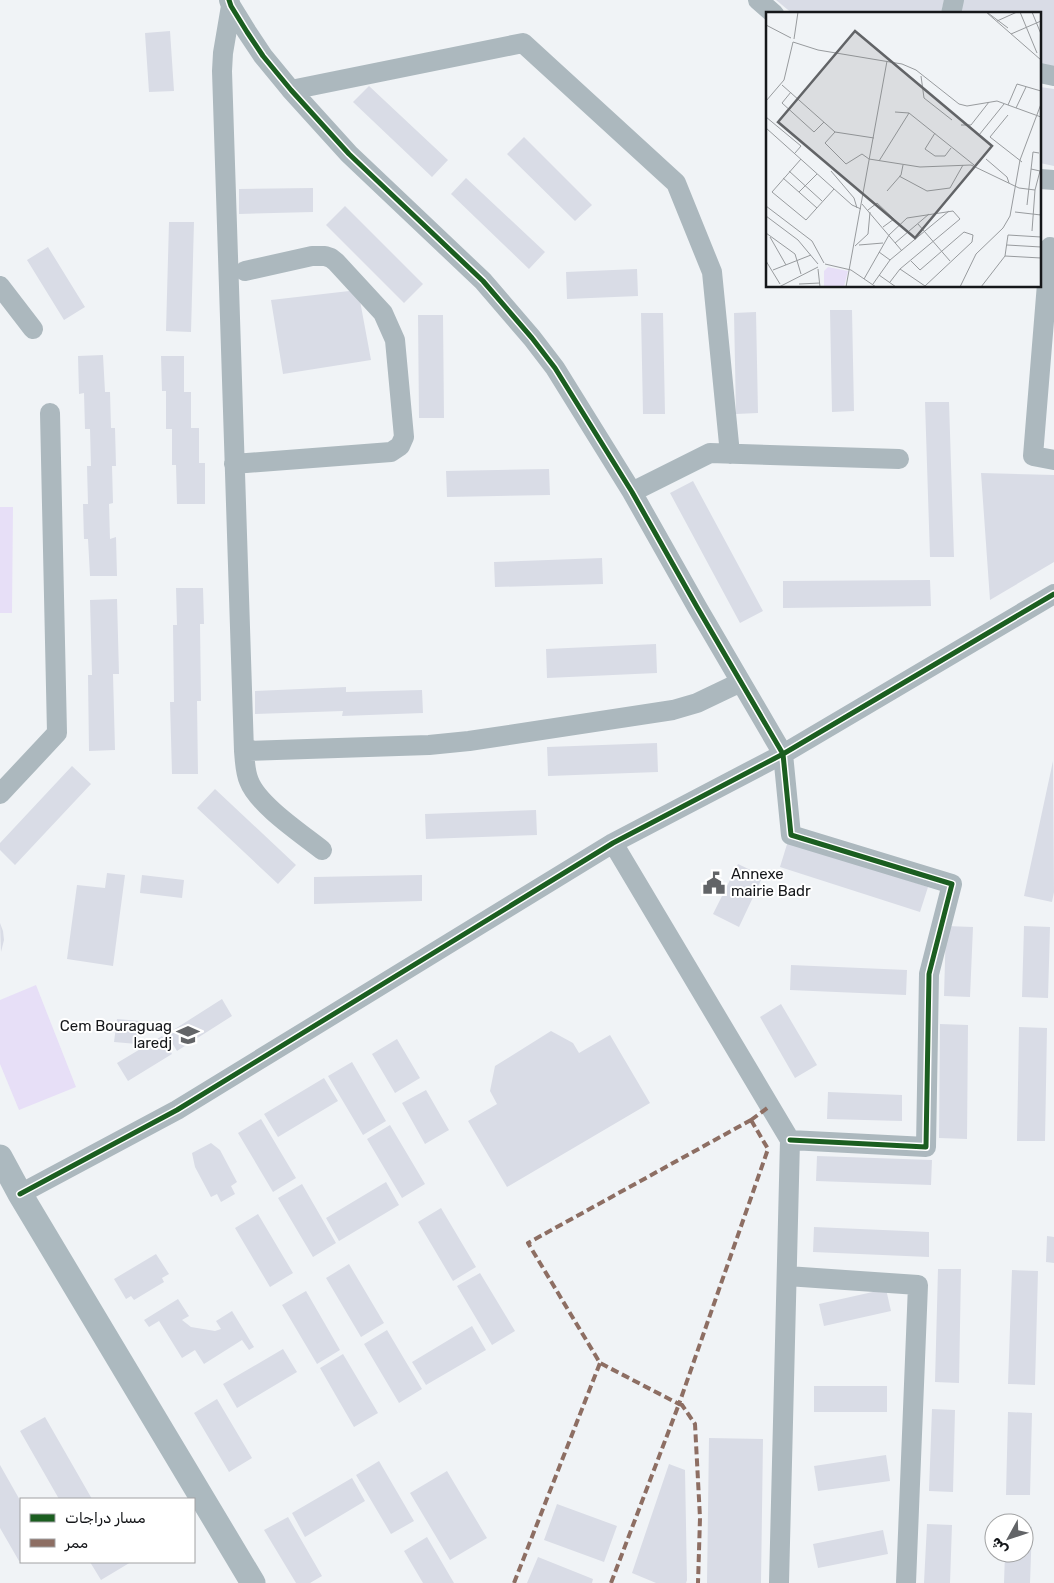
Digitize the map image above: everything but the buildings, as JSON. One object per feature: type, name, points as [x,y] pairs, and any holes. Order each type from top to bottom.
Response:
[{"type":"main road","points":[[0,1157],[20,1194],[253,1583]]},
{"type":"street","points":[[758,0],[772,12]]},
{"type":"street","points":[[230,3],[263,56],[291,90],[349,154],[456,255],[508,309],[555,368],[632,492],[783,754],[791,834],[952,884],[929,974],[926,1147],[790,1140]]},
{"type":"street","points":[[230,3],[222,70],[246,771],[253,790],[276,813],[322,850]]},
{"type":"street","points":[[291,90],[523,43],[676,183],[712,272],[730,454]]},
{"type":"street","points":[[1054,248],[1050,247],[1034,456],[1054,460]]},
{"type":"street","points":[[234,464],[392,452],[400,446],[404,437],[395,340],[392,331],[383,313],[336,262],[325,256],[312,256],[245,271]]},
{"type":"street","points":[[0,286],[33,329]]},
{"type":"street","points":[[0,794],[57,732],[50,413]]},
{"type":"street","points":[[632,492],[710,453],[899,459]]},
{"type":"street","points":[[20,1194],[177,1110],[612,843],[783,754],[1054,594]]},
{"type":"street","points":[[244,751],[408,747],[469,741],[673,710],[697,703],[741,682]]},
{"type":"street","points":[[612,843],[790,1140],[779,1583]]},
{"type":"street","points":[[787,1276],[918,1285],[906,1583]]},
{"type":"shaded area","points":[[0,507],[13,507],[12,613],[0,613]]},
{"type":"shaded area","points":[[36,985],[76,1087],[19,1110],[0,1064],[0,1000]]},
{"type":"marked path","points":[[751,1120],[770,1106]]},
{"type":"marked path","points":[[751,1120],[768,1149],[679,1404],[600,1363],[528,1243],[751,1120]]},
{"type":"marked path","points":[[514,1583],[600,1363]]},
{"type":"marked path","points":[[611,1583],[679,1404],[682,1405],[695,1424],[700,1518],[698,1583]]},
{"type":"cycle path","points":[[229,0],[263,56],[291,90],[349,154],[483,281],[555,368],[632,492],[783,754],[791,835],[952,884],[929,974],[926,1147],[790,1140]]},
{"type":"cycle path","points":[[20,1194],[177,1110],[613,843],[783,754],[1054,594]]},
{"type":"place","name":"Annexe mairie Badr","points":[[714,883]]},
{"type":"place","name":"Cem Bouraguag laredj","points":[[188,1035]]}]
